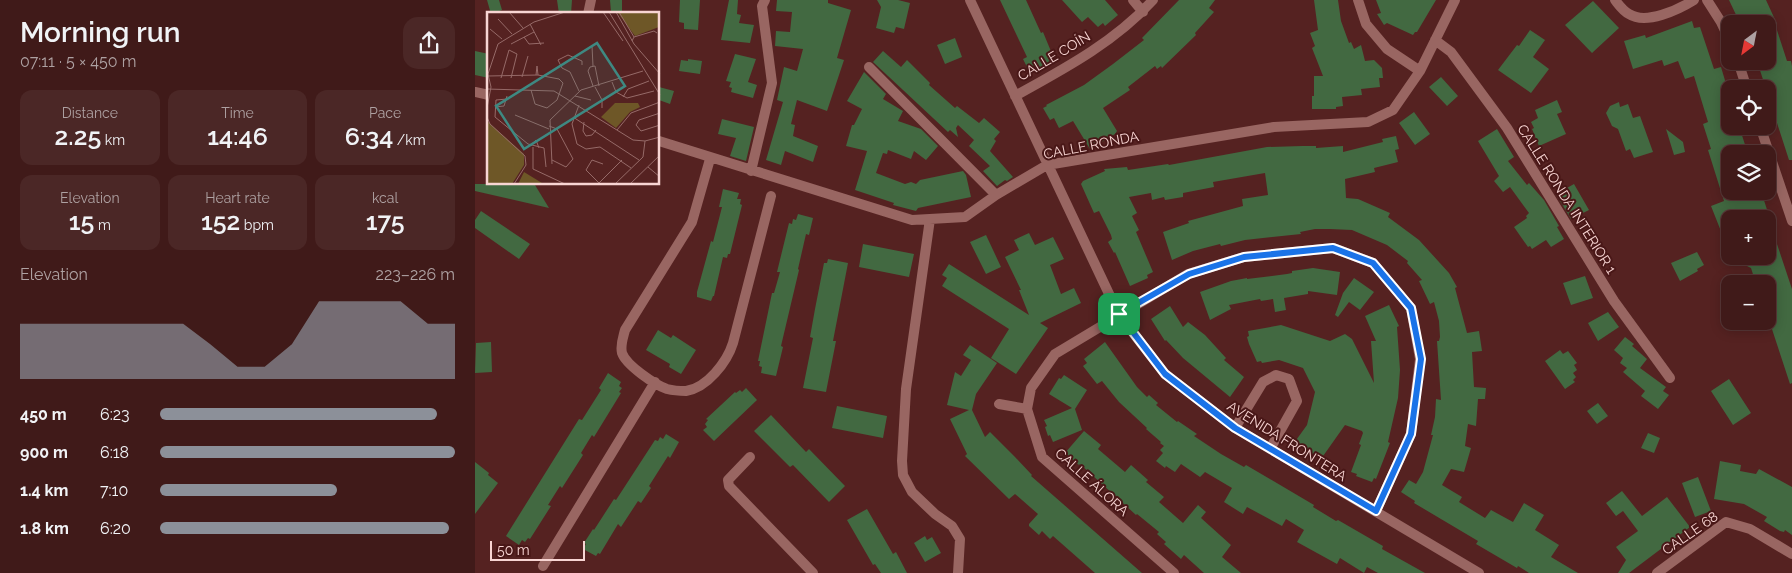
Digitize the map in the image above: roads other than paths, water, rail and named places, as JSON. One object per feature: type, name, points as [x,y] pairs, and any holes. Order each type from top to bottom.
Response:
[{"type":"street","points":[[751,171],[772,84],[763,6],[765,0]]},
{"type":"street","name":"AVENIDA FRONTERA","points":[[970,0],[1119,314],[1165,374],[1235,428],[1479,573]]},
{"type":"street","points":[[1133,0],[1143,12]]},
{"type":"street","name":"CALLE COÍN","points":[[1015,96],[1083,58],[1143,12],[1153,0]]},
{"type":"street","points":[[1358,0],[1366,24],[1387,49],[1420,71]]},
{"type":"street","name":"CALLE RONDA","points":[[660,141],[710,159],[912,220],[965,216],[1047,165],[1274,127],[1368,122],[1393,110],[1420,71],[1455,0]]},
{"type":"street","points":[[1615,0],[1627,14],[1638,18],[1651,18],[1694,0]]},
{"type":"street","points":[[1707,0],[1721,22]]},
{"type":"street","name":"CALLE RONDA INTERIOR 1","points":[[1435,40],[1451,52],[1507,128],[1613,301],[1670,378]]},
{"type":"street","points":[[869,67],[996,195]]},
{"type":"street","points":[[1763,135],[1792,221]]},
{"type":"street","points":[[710,159],[692,222],[625,330],[621,341],[623,354],[634,369],[667,389],[687,391],[705,383],[729,356],[771,196]]},
{"type":"street","points":[[931,219],[906,389],[903,475],[912,492],[935,514],[952,526],[960,539],[958,573]]},
{"type":"street","points":[[999,404],[1027,408],[1031,388],[1055,354],[1119,314],[1189,274],[1244,257],[1333,248],[1373,263],[1411,308],[1421,359],[1411,434],[1376,511]]},
{"type":"street","points":[[1235,428],[1263,382],[1276,375],[1289,379],[1297,400],[1270,449]]},
{"type":"street","points":[[543,566],[655,382]]},
{"type":"street","name":"CALLE ÁLORA","points":[[1027,408],[1043,456],[1174,573]]},
{"type":"street","points":[[750,457],[728,480],[729,486],[813,573]]},
{"type":"street","name":"CALLE 68","points":[[1657,573],[1726,522],[1750,529],[1792,554]]}]
